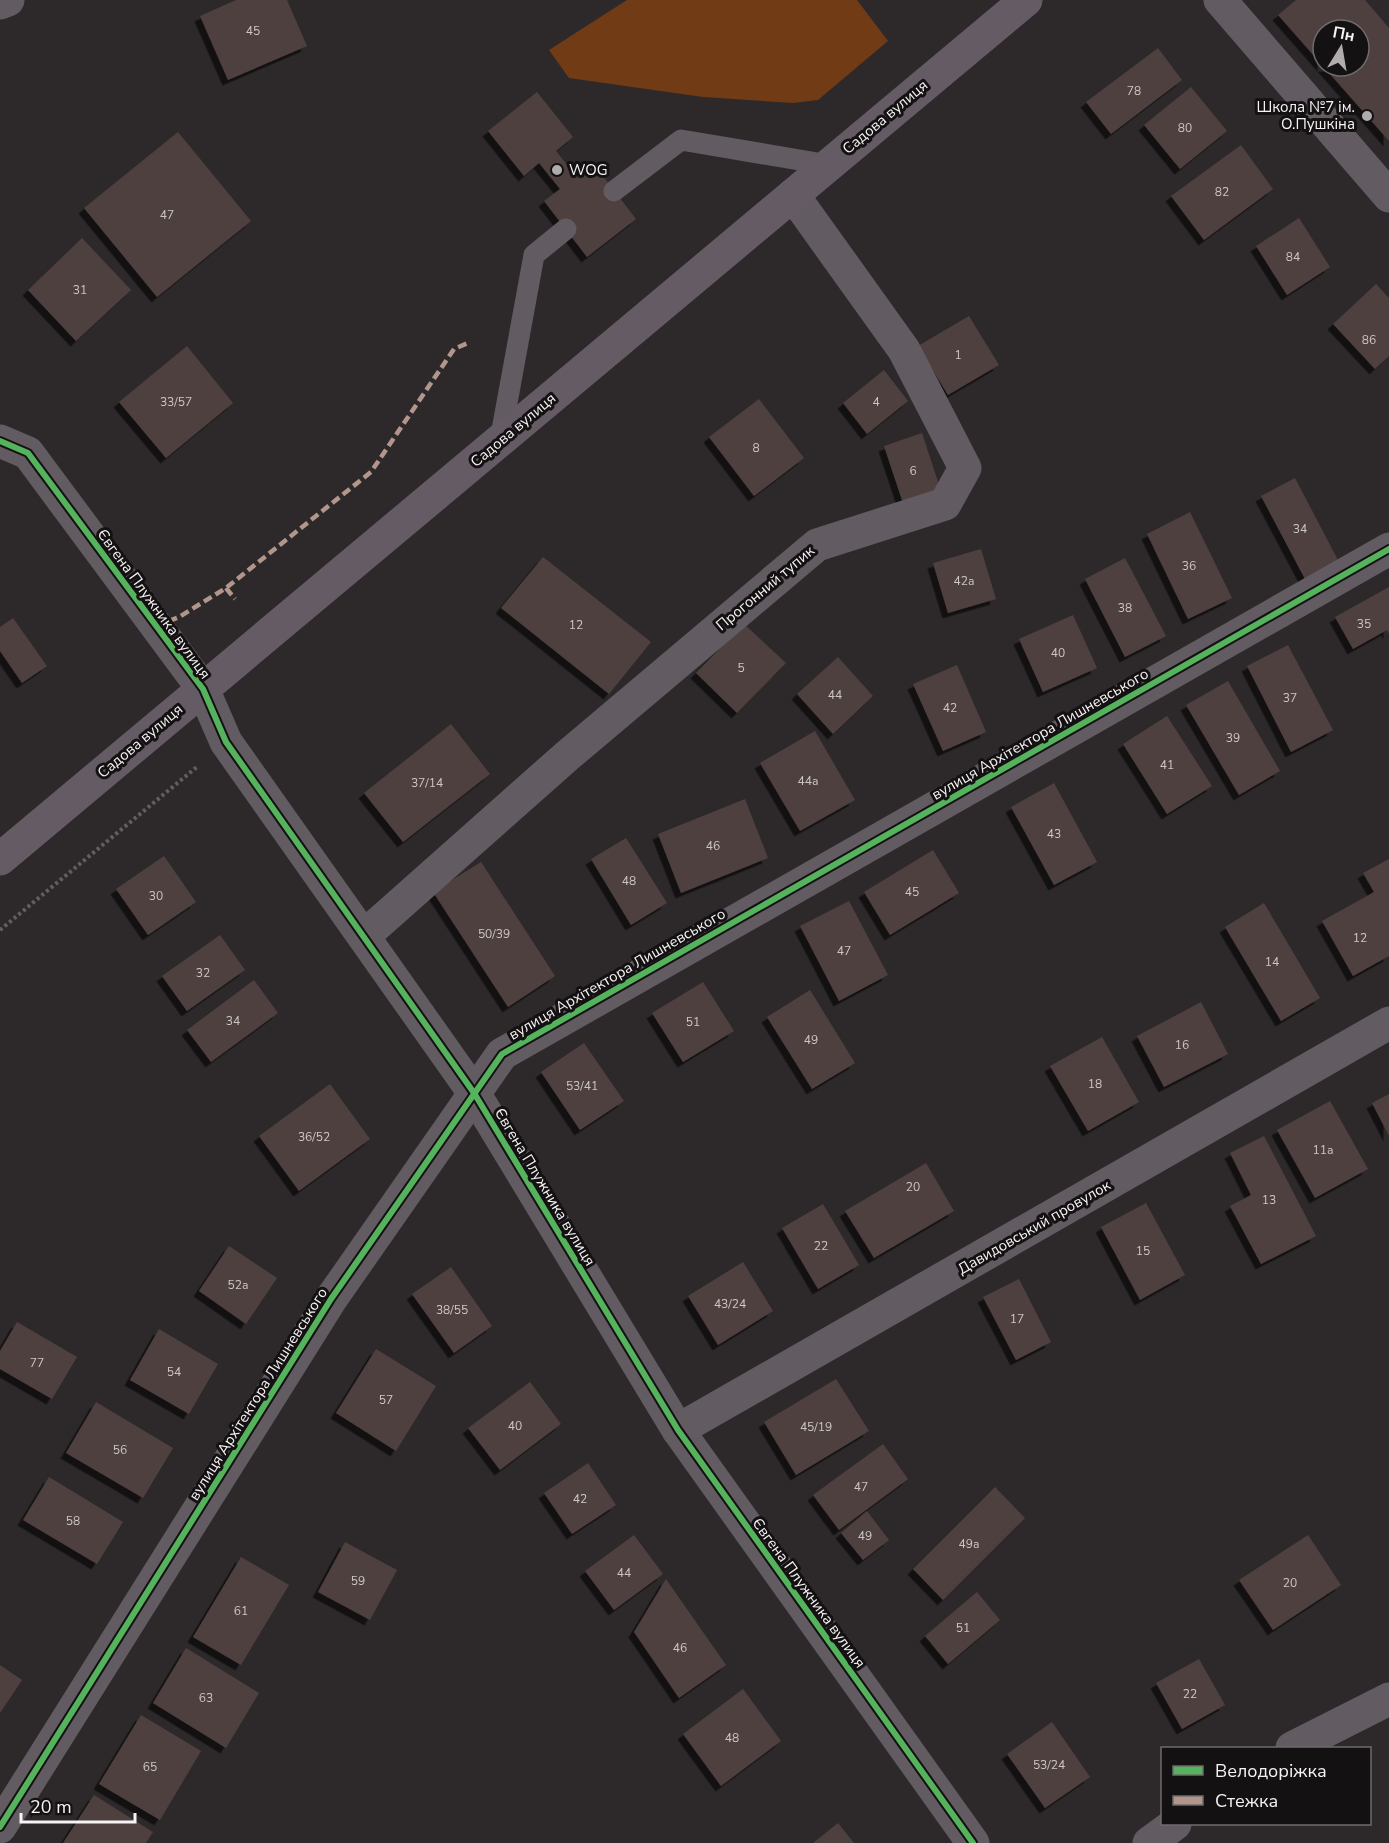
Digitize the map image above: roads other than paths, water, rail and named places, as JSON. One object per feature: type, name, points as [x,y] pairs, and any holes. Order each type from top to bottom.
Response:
[{"type":"main road","name":"Садова вулиця","points":[[0,859],[1026,0]]},
{"type":"street","points":[[0,3],[8,0]]},
{"type":"street","points":[[1220,0],[1389,196]]},
{"type":"street","name":"Прогонний тупик","points":[[364,936],[567,756],[817,545],[945,504],[965,468],[904,350],[793,195]]},
{"type":"street","name":"Євгена Плужника вулиця","points":[[0,441],[28,453],[203,689],[226,742],[474,1093],[678,1430],[973,1843]]},
{"type":"street","name":"вулиця Архітектора Лишневського","points":[[0,1827],[331,1299],[502,1054],[1389,549]]},
{"type":"street","name":"Давидовський провулок","points":[[678,1430],[1389,1023]]},
{"type":"street","points":[[1296,1747],[1389,1699]]},
{"type":"street","points":[[1149,1843],[1174,1825]]},
{"type":"lane","points":[[614,191],[681,140],[828,165]]},
{"type":"lane","points":[[500,441],[534,255],[566,230]]},
{"type":"place","name":"Школа №7 ім. О.Пушкіна","points":[[1367,116]]},
{"type":"place","name":"WOG","points":[[557,170]]}]
